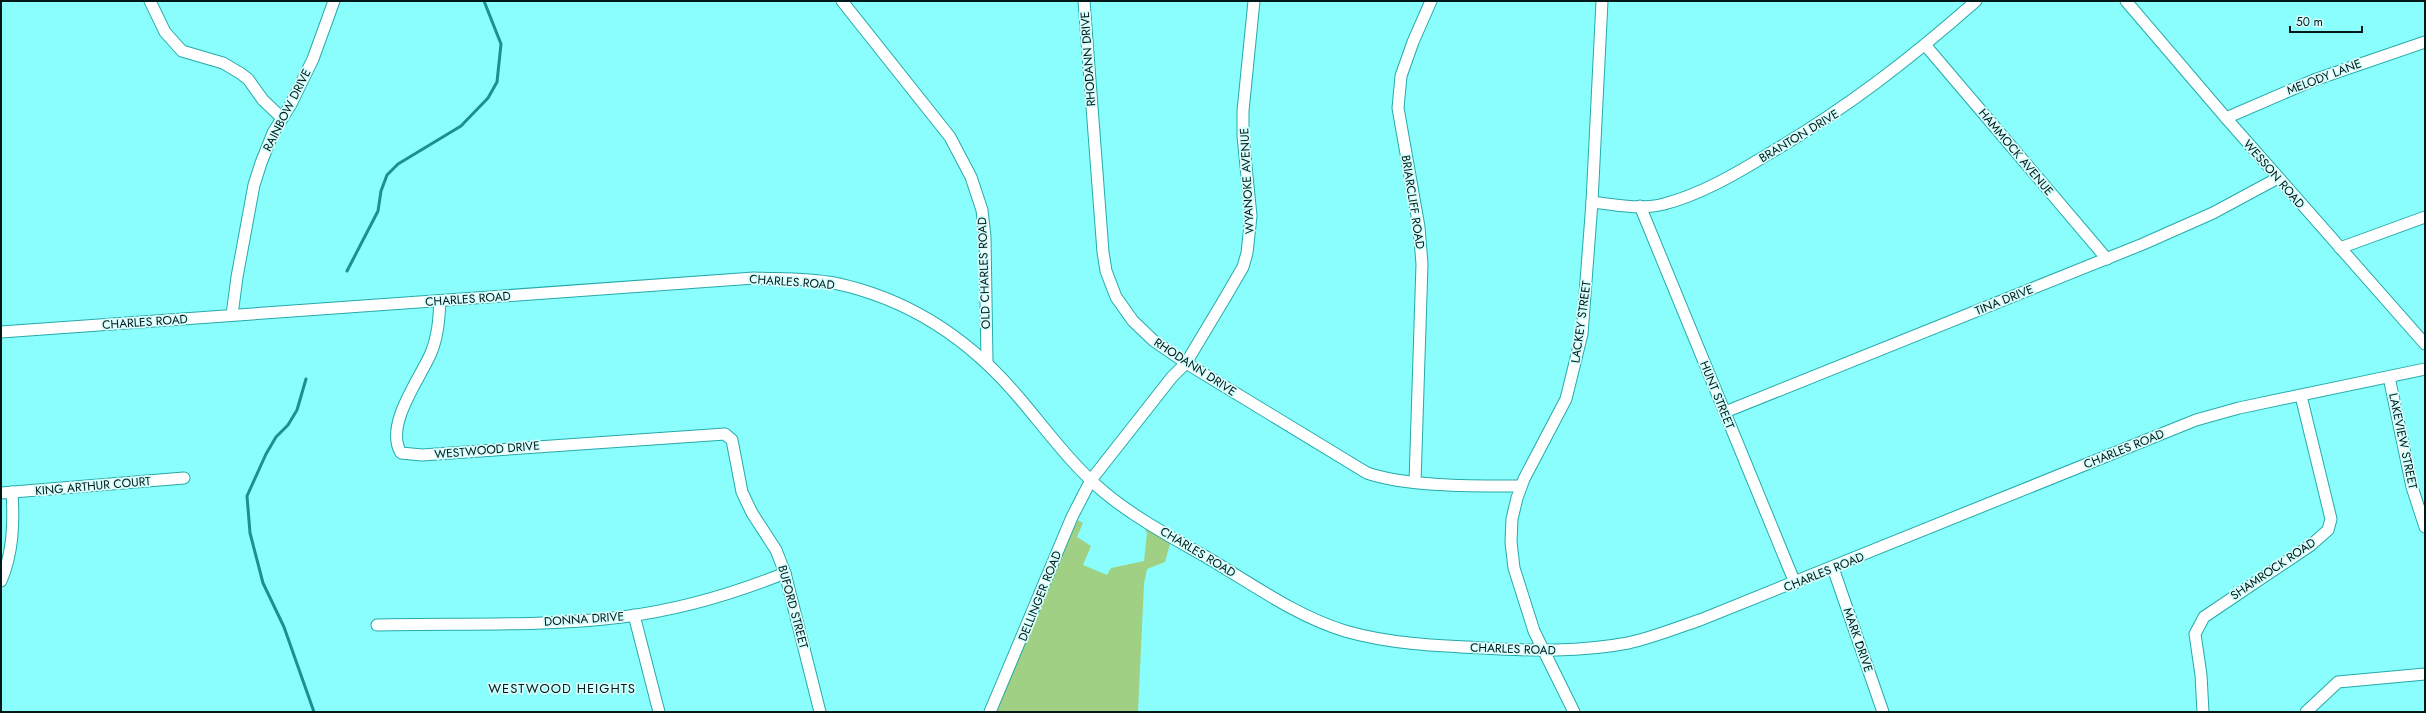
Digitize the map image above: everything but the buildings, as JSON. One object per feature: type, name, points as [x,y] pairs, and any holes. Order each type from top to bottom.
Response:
[{"type":"street","points":[[150,1],[165,32],[182,51],[223,63],[240,73],[248,79],[263,100],[282,118]]},
{"type":"street","name":"RAINBOW DRIVE","points":[[232,315],[237,277],[254,185],[268,144],[313,58],[334,1]]},
{"type":"street","name":"OLD CHARLES ROAD","points":[[842,1],[878,48],[916,91],[950,137],[962,158],[977,193],[985,236],[987,362]]},
{"type":"street","name":"RHODANN DRIVE","points":[[1084,1],[1106,271],[1116,297],[1133,321],[1154,341],[1186,363],[1367,473],[1386,478],[1416,482],[1521,486]]},
{"type":"street","name":"WYANOKE AVENUE","points":[[1090,480],[1172,377],[1186,363],[1243,267],[1250,241],[1251,216],[1243,136],[1243,111],[1254,1]]},
{"type":"street","name":"BRIARCLIFF ROAD","points":[[1416,482],[1422,264],[1419,227],[1398,108],[1401,76],[1413,42],[1431,1]]},
{"type":"street","name":"LACKEY STREET","points":[[1574,712],[1534,632],[1514,568],[1510,542],[1512,519],[1521,486],[1557,420],[1573,378],[1582,334],[1586,301],[1592,202],[1602,1]]},
{"type":"street","name":"BRANTON DRIVE","points":[[1592,202],[1640,206],[1664,204],[1685,197],[1755,162],[1842,110],[1926,46],[1976,1]]},
{"type":"street","name":"WESSON ROAD","points":[[2126,1],[2278,178],[2425,344]]},
{"type":"street","name":"MELODY LANE","points":[[2226,118],[2314,80],[2425,42]]},
{"type":"street","name":"HAMMOCK AVENUE","points":[[1926,46],[2107,259]]},
{"type":"street","name":"TINA DRIVE","points":[[1725,412],[2107,259],[2213,213],[2278,178]]},
{"type":"street","name":"HUNT STREET","points":[[1640,206],[1795,583]]},
{"type":"street","points":[[2340,248],[2425,217]]},
{"type":"street","name":"CHARLES ROAD","points":[[1,332],[754,278],[815,281],[854,288],[902,305],[931,319],[954,334],[987,362],[1090,480],[1105,493],[1140,518],[1283,602],[1344,630],[1412,643],[1544,651],[1572,650],[1630,642],[1700,620],[1833,568],[2196,420],[2239,408],[2425,369]]},
{"type":"street","name":"WESTWOOD DRIVE","points":[[440,301],[436,338],[431,352],[412,387],[397,428],[397,446],[401,453],[422,455],[725,434],[732,440]]},
{"type":"street","name":"LAKEVIEW STREET","points":[[2390,377],[2412,487],[2425,527]]},
{"type":"street","name":"SHAMROCK ROAD","points":[[2203,712],[2201,675],[2195,634],[2204,617],[2311,545],[2328,530],[2331,519],[2301,396]]},
{"type":"street","name":"BUFORD STREET","points":[[732,440],[742,492],[752,513],[776,550],[785,573],[820,712]]},
{"type":"street","name":"KING ARTHUR COURT","points":[[7,493],[184,478]]},
{"type":"street","name":"DELLINGER ROAD","points":[[990,712],[1072,518],[1090,480]]},
{"type":"street","points":[[1,581],[9,557],[12,538],[7,493]]},
{"type":"street","name":"MARK DRIVE","points":[[1833,568],[1883,712]]},
{"type":"street","name":"DONNA DRIVE","points":[[377,625],[579,621],[634,615],[738,592],[785,573]]},
{"type":"street","points":[[634,615],[659,712]]},
{"type":"street","points":[[2306,712],[2338,682],[2425,674]]},
{"type":"green space","points":[[1072,517],[1083,523],[1077,537],[1091,546],[1083,565],[1107,575],[1111,568],[1144,561],[1147,533],[1145,530],[1149,523],[1172,537],[1165,562],[1147,569],[1144,584],[1138,712],[990,712]]},
{"type":"waterway","points":[[347,271],[378,211],[381,191],[387,175],[398,164],[461,126],[488,98],[497,82],[501,44],[484,1]]},
{"type":"waterway","points":[[306,379],[297,410],[288,425],[276,437],[266,454],[247,496],[250,533],[263,583],[284,627],[314,712]]},
{"type":"district","name":"WESTWOOD HEIGHTS","points":[[562,688]]}]
